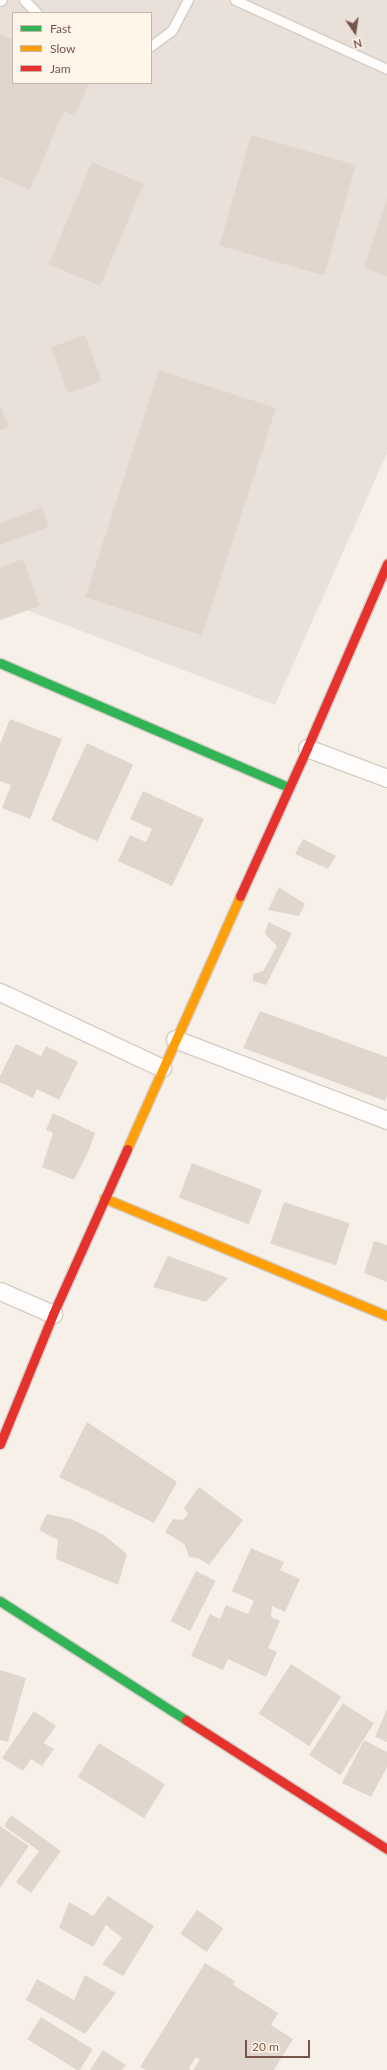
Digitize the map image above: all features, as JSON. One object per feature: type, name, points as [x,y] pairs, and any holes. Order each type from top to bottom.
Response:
[{"type":"street","points":[[0,1444],[53,1314],[104,1198],[288,787],[307,748],[387,564]]},
{"type":"street","points":[[0,663],[288,787]]},
{"type":"street","points":[[307,748],[387,778]]},
{"type":"street","points":[[0,992],[162,1068]]},
{"type":"street","points":[[175,1038],[387,1120]]},
{"type":"street","points":[[104,1198],[387,1316]]},
{"type":"street","points":[[0,1291],[53,1314]]},
{"type":"street","points":[[0,1601],[387,1849]]},
{"type":"lane","points":[[24,0],[36,12]]},
{"type":"lane","points":[[152,45],[172,30],[188,0]]},
{"type":"lane","points":[[235,0],[387,69]]},
{"type":"shaded area","points":[[0,0],[387,0],[387,453],[275,705],[0,600]]},
{"type":"building","points":[[0,34],[12,39],[12,84],[89,84],[75,116],[64,111],[30,190],[0,177]]},
{"type":"building","points":[[251,135],[356,165],[324,276],[219,246]]},
{"type":"building","points":[[92,162],[144,184],[100,286],[49,264]]},
{"type":"building","points":[[387,198],[387,276],[364,268]]},
{"type":"building","points":[[85,335],[102,381],[68,393],[51,347]]},
{"type":"building","points":[[159,370],[276,408],[202,635],[85,597]]},
{"type":"building","points":[[0,405],[9,427],[0,430]]},
{"type":"building","points":[[42,507],[49,527],[0,545],[0,523]]},
{"type":"building","points":[[23,559],[40,606],[0,620],[0,568]]},
{"type":"building","points":[[10,719],[62,739],[30,819],[2,808],[11,785],[0,781],[0,744]]},
{"type":"building","points":[[87,743],[133,765],[97,842],[51,820]]},
{"type":"building","points":[[143,791],[204,819],[172,886],[118,861],[130,835],[146,842],[152,829],[130,819]]},
{"type":"building","points":[[303,839],[336,856],[328,869],[295,854]]},
{"type":"building","points":[[279,887],[305,904],[299,916],[268,910]]},
{"type":"building","points":[[268,922],[292,933],[266,985],[253,981],[253,974],[263,971],[277,946],[265,934]]},
{"type":"building","points":[[260,1011],[387,1057],[387,1096],[385,1101],[243,1048]]},
{"type":"building","points":[[16,1044],[41,1056],[46,1046],[78,1062],[59,1100],[37,1089],[33,1098],[0,1082],[0,1076]]},
{"type":"building","points":[[53,1113],[95,1133],[89,1150],[74,1180],[42,1167],[53,1133],[46,1130]]},
{"type":"building","points":[[192,1163],[262,1190],[249,1224],[179,1198]]},
{"type":"building","points":[[284,1202],[350,1223],[336,1265],[270,1244]]},
{"type":"building","points":[[374,1241],[387,1245],[387,1282],[364,1273]]},
{"type":"building","points":[[168,1256],[228,1278],[206,1302],[153,1287]]},
{"type":"building","points":[[87,1422],[177,1482],[154,1523],[59,1477]]},
{"type":"building","points":[[199,1487],[243,1520],[209,1565],[198,1558],[189,1557],[185,1545],[165,1532],[173,1519],[183,1520],[188,1514],[184,1508]]},
{"type":"building","points":[[47,1514],[71,1519],[104,1535],[127,1554],[118,1585],[56,1559],[58,1540],[39,1530]]},
{"type":"building","points":[[251,1548],[284,1562],[280,1570],[300,1579],[285,1612],[272,1606],[271,1617],[280,1621],[268,1648],[277,1652],[266,1677],[228,1659],[223,1670],[191,1656],[210,1614],[220,1619],[226,1605],[248,1614],[254,1601],[232,1591]]},
{"type":"building","points":[[196,1571],[216,1581],[190,1631],[171,1621]]},
{"type":"building","points":[[291,1664],[341,1697],[309,1746],[259,1713]]},
{"type":"building","points":[[0,1670],[26,1678],[8,1742],[0,1740]]},
{"type":"building","points":[[343,1703],[374,1723],[340,1775],[309,1755]]},
{"type":"building","points":[[387,1709],[387,1742],[375,1737]]},
{"type":"building","points":[[34,1711],[56,1726],[44,1743],[54,1749],[42,1766],[31,1759],[23,1771],[2,1758]]},
{"type":"building","points":[[364,1740],[387,1752],[387,1767],[371,1797],[342,1783]]},
{"type":"building","points":[[99,1743],[165,1784],[144,1818],[78,1777]]},
{"type":"building","points":[[11,1815],[61,1851],[31,1893],[16,1882],[39,1851],[4,1826]]},
{"type":"building","points":[[0,1826],[29,1846],[0,1888]]},
{"type":"building","points":[[108,1896],[154,1926],[123,1976],[102,1964],[122,1938],[106,1925],[93,1947],[59,1928],[69,1902],[93,1916]]},
{"type":"building","points":[[197,1910],[223,1928],[207,1952],[180,1934]]},
{"type":"building","points":[[205,1963],[235,1981],[233,1985],[278,2013],[271,2025],[293,2039],[274,2070],[193,2070],[200,2060],[196,2057],[189,2068],[191,2070],[146,2070],[140,2067]]},
{"type":"building","points":[[85,1975],[116,1993],[85,2034],[26,2000],[37,1979],[74,2000]]},
{"type":"building","points":[[41,2017],[93,2049],[80,2070],[77,2070],[27,2039]]},
{"type":"building","points":[[103,2050],[126,2065],[122,2070],[90,2070]]},
{"type":"traffic: fast","points":[[0,663],[288,787]]},
{"type":"traffic: fast","points":[[0,1601],[186,1720]]},
{"type":"traffic: slow","points":[[127,1149],[240,896]]},
{"type":"traffic: slow","points":[[104,1198],[387,1316]]},
{"type":"traffic: jam","points":[[240,896],[307,748],[387,564]]},
{"type":"traffic: jam","points":[[0,1444],[53,1314],[127,1149]]},
{"type":"traffic: jam","points":[[186,1720],[387,1849]]}]
